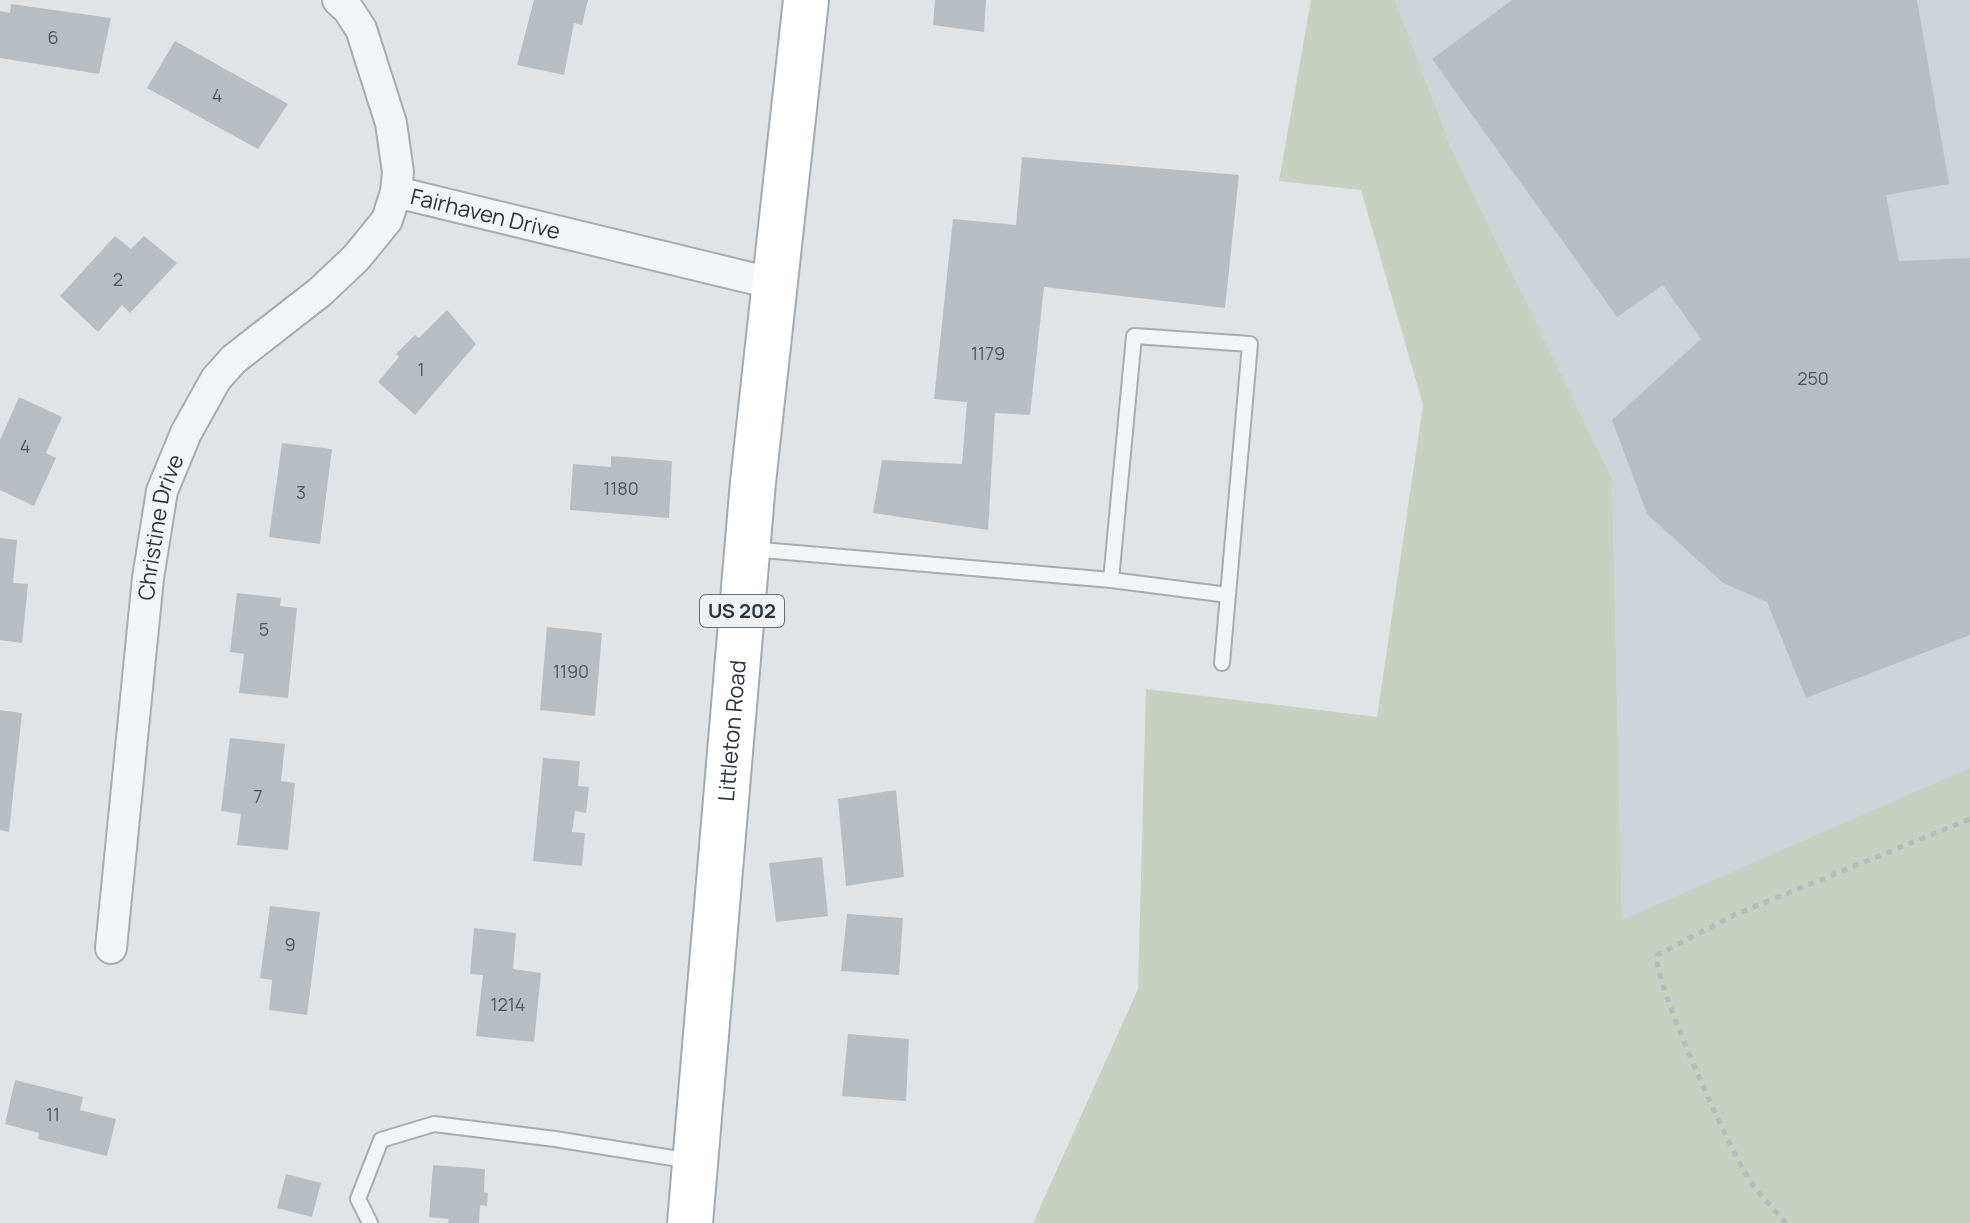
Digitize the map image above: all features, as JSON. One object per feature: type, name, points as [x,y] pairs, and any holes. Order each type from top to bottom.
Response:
[{"type":"main road","name":"Littleton Road","points":[[690,1223],[747,548],[806,0]]},
{"type":"street","name":"Fairhaven Drive","points":[[338,0],[361,29],[391,123],[398,172],[396,192],[775,284]]},
{"type":"street","name":"Christine Drive","points":[[111,948],[148,578],[162,491],[186,433],[216,379],[234,359],[320,292],[356,258],[387,220],[396,192]]},
{"type":"lane","points":[[1111,580],[1134,336],[1250,344],[1222,663]]},
{"type":"lane","points":[[747,548],[1111,580],[1228,595]]},
{"type":"lane","points":[[370,1223],[358,1199],[381,1140],[434,1124],[555,1139],[695,1162]]},
{"type":"path","points":[[1786,1223],[1748,1177],[1722,1129],[1663,986],[1657,955],[1734,915],[1970,819]]},
{"type":"shaded area","points":[[1395,0],[1970,0],[1970,1223],[1622,920],[1612,478],[1453,152]]},
{"type":"green space","points":[[1311,0],[1395,0],[1453,152],[1612,478],[1622,920],[1970,768],[1970,1223],[1033,1223],[1138,989],[1146,689],[1377,717],[1423,405],[1361,190],[1279,181]]},
{"type":"building","points":[[534,0],[588,0],[582,25],[574,23],[564,75],[517,65]]},
{"type":"building","points":[[935,0],[986,0],[984,32],[933,25]]},
{"type":"building","points":[[1512,0],[1917,0],[1949,184],[1886,195],[1899,261],[1970,258],[1970,635],[1806,698],[1767,602],[1723,583],[1647,514],[1612,420],[1701,339],[1663,285],[1617,317],[1432,59]]},
{"type":"building","points":[[11,4],[111,18],[99,74],[0,58],[0,11],[10,13]]},
{"type":"building","points":[[175,41],[288,104],[258,149],[147,88]]},
{"type":"building","points":[[1022,157],[1239,175],[1225,308],[1044,287],[1030,415],[995,413],[988,530],[873,513],[882,460],[962,464],[967,402],[934,399],[953,219],[1016,225]]},
{"type":"building","points":[[115,236],[131,249],[144,236],[177,263],[130,313],[122,305],[98,332],[60,296]]},
{"type":"building","points":[[447,310],[476,344],[415,415],[378,382],[399,357],[396,354],[415,335],[419,338]]},
{"type":"building","points":[[19,397],[62,417],[46,453],[56,458],[34,506],[0,490],[0,440]]},
{"type":"building","points":[[282,443],[332,449],[320,544],[269,537]]},
{"type":"building","points":[[611,456],[672,461],[669,518],[570,510],[573,464],[611,467]]},
{"type":"building","points":[[0,538],[17,540],[13,583],[28,584],[22,643],[0,640]]},
{"type":"building","points":[[237,593],[281,598],[280,606],[297,608],[288,698],[239,693],[244,654],[230,652]]},
{"type":"building","points":[[547,627],[602,633],[595,716],[540,710]]},
{"type":"building","points":[[0,710],[22,713],[9,832],[0,830]]},
{"type":"building","points":[[230,738],[285,744],[281,781],[295,783],[288,850],[237,845],[241,814],[221,811]]},
{"type":"building","points":[[543,758],[580,761],[578,786],[589,787],[586,813],[575,811],[572,832],[585,833],[582,866],[533,861]]},
{"type":"building","points":[[896,790],[904,877],[846,886],[838,799]]},
{"type":"building","points":[[822,857],[828,916],[776,922],[769,863]]},
{"type":"building","points":[[270,906],[320,912],[307,1015],[269,1010],[272,980],[260,978]]},
{"type":"building","points":[[847,914],[903,918],[899,975],[841,971]]},
{"type":"building","points":[[474,928],[516,933],[513,969],[541,973],[534,1042],[476,1036],[483,975],[470,974]]},
{"type":"building","points":[[848,1034],[909,1039],[906,1101],[842,1096]]},
{"type":"building","points":[[15,1080],[83,1097],[80,1110],[116,1119],[107,1156],[38,1139],[39,1133],[5,1124]]},
{"type":"building","points":[[433,1165],[485,1169],[487,1206],[480,1205],[479,1223],[448,1223],[449,1219],[429,1217]]},
{"type":"building","points":[[286,1174],[321,1183],[312,1217],[277,1208]]}]
